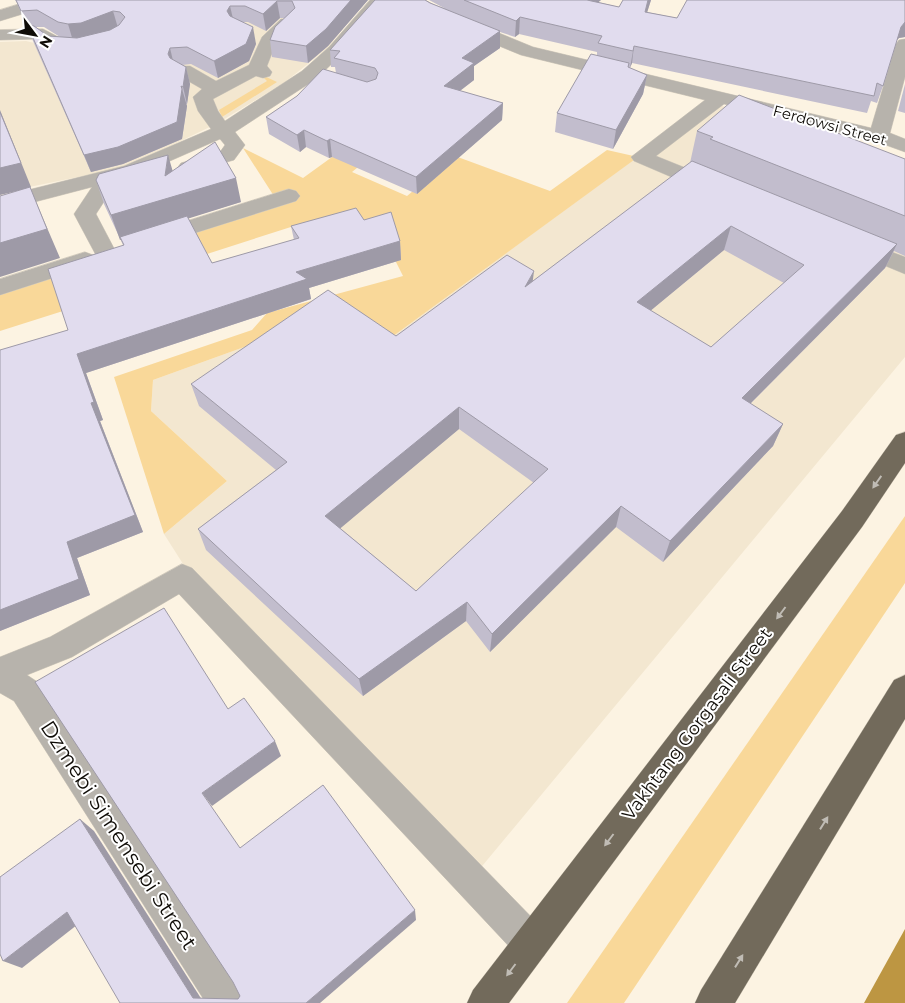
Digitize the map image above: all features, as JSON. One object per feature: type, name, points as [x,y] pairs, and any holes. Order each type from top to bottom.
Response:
[{"type":"highway","name":"Vakhtang Gorgasali Street","points":[[486,1003],[852,519],[905,442]]},
{"type":"highway","points":[[714,1003],[905,690]]},
{"type":"street","points":[[0,16],[49,0]]},
{"type":"street","points":[[0,204],[131,171],[224,130],[318,78],[335,51],[379,0]]},
{"type":"street","name":"Ferdowsi Street","points":[[412,0],[437,14],[527,51],[879,136],[905,146]]},
{"type":"street","points":[[122,249],[85,214],[99,192],[227,156],[235,145],[224,130],[206,112],[203,97],[215,88],[260,70],[260,38],[287,23]]},
{"type":"street","points":[[0,35],[43,34],[60,47],[80,49]]},
{"type":"street","points":[[879,136],[905,44]]},
{"type":"street","points":[[183,70],[215,88]]},
{"type":"street","points":[[721,97],[641,157],[732,195]]},
{"type":"street","points":[[0,287],[289,196]]},
{"type":"street","points":[[832,236],[905,266]]},
{"type":"street","points":[[0,671],[61,647],[182,577],[532,943]]},
{"type":"street","name":"Dzmebi Simensebi Street","points":[[0,676],[25,691],[228,1003]]},
{"type":"shaded area","points":[[365,0],[328,48],[285,82],[218,123],[127,167],[0,193],[0,42],[26,41],[76,53]]},
{"type":"shaded area","points":[[260,74],[277,82],[222,117],[219,110],[267,81]]},
{"type":"shaded area","points":[[711,103],[868,147],[905,161],[905,357],[478,871],[185,567],[164,534],[227,481],[151,411],[153,380],[344,311],[385,342]]},
{"type":"shaded area","points":[[368,131],[390,141],[352,172],[407,196],[455,156],[550,191],[607,150],[638,157],[385,342],[344,311],[153,380],[151,411],[227,481],[164,534],[114,377],[252,330],[267,313],[403,276],[376,222],[294,226],[92,291],[63,311],[0,331],[0,292],[279,204],[243,148],[303,178]]},
{"type":"shaded area","points":[[905,516],[905,583],[624,1003],[567,1003]]},
{"type":"shaded area","points":[[905,929],[905,1003],[864,1003]]},
{"type":"building","points":[[16,0],[351,0],[326,29],[306,46],[270,40],[275,27],[295,8],[292,1],[277,1],[263,14],[245,6],[230,6],[227,11],[230,16],[253,27],[246,44],[214,61],[187,47],[170,48],[168,54],[170,58],[186,67],[183,87],[181,86],[177,122],[118,147],[84,155],[27,24],[34,26],[48,36],[77,38],[110,30],[119,25],[125,17],[120,12],[113,11],[81,23],[68,24],[58,22],[37,10],[21,11]]},
{"type":"building","points":[[375,0],[425,0],[500,31],[462,58],[474,63],[444,86],[503,103],[416,177],[330,139],[327,141],[304,130],[297,135],[266,117],[297,96],[323,69],[367,82],[376,79],[378,73],[375,68],[334,58],[340,51],[330,50]]},
{"type":"building","points":[[464,0],[587,0],[619,7],[623,0],[648,0],[645,12],[677,18],[687,0],[905,0],[905,22],[901,27],[883,86],[877,83],[874,96],[634,46],[633,51],[598,43],[602,36],[520,17],[516,21]]},
{"type":"building","points":[[591,54],[629,63],[628,67],[647,75],[616,130],[557,113]]},
{"type":"building","points":[[739,95],[905,159],[905,216],[710,139],[713,137],[697,131]]},
{"type":"building","points":[[0,112],[21,163],[0,168]]},
{"type":"building","points":[[215,142],[236,178],[111,215],[96,180],[99,174],[168,155],[165,176]]},
{"type":"building","points":[[692,161],[897,244],[742,398],[783,424],[670,541],[621,506],[492,634],[467,602],[359,679],[198,529],[287,462],[191,384],[328,290],[396,336],[507,255],[534,271],[525,287]],"holes":[[[731,226],[804,265],[711,347],[637,302]],[[459,407],[548,469],[416,591],[325,516]]]},
{"type":"building","points":[[30,187],[47,229],[0,243],[0,196]]},
{"type":"building","points":[[356,208],[364,220],[391,212],[400,241],[296,272],[307,279],[77,354],[94,402],[91,403],[135,515],[67,542],[79,579],[0,610],[0,350],[68,330],[48,269],[124,245],[120,237],[187,216],[212,263],[299,238],[291,226]]},
{"type":"building","points":[[164,608],[228,709],[244,698],[275,741],[202,793],[240,848],[323,785],[415,910],[306,1003],[120,1003],[67,912],[3,961],[0,954],[0,877],[80,819],[193,998],[238,999],[240,996],[233,982],[35,682]]}]
